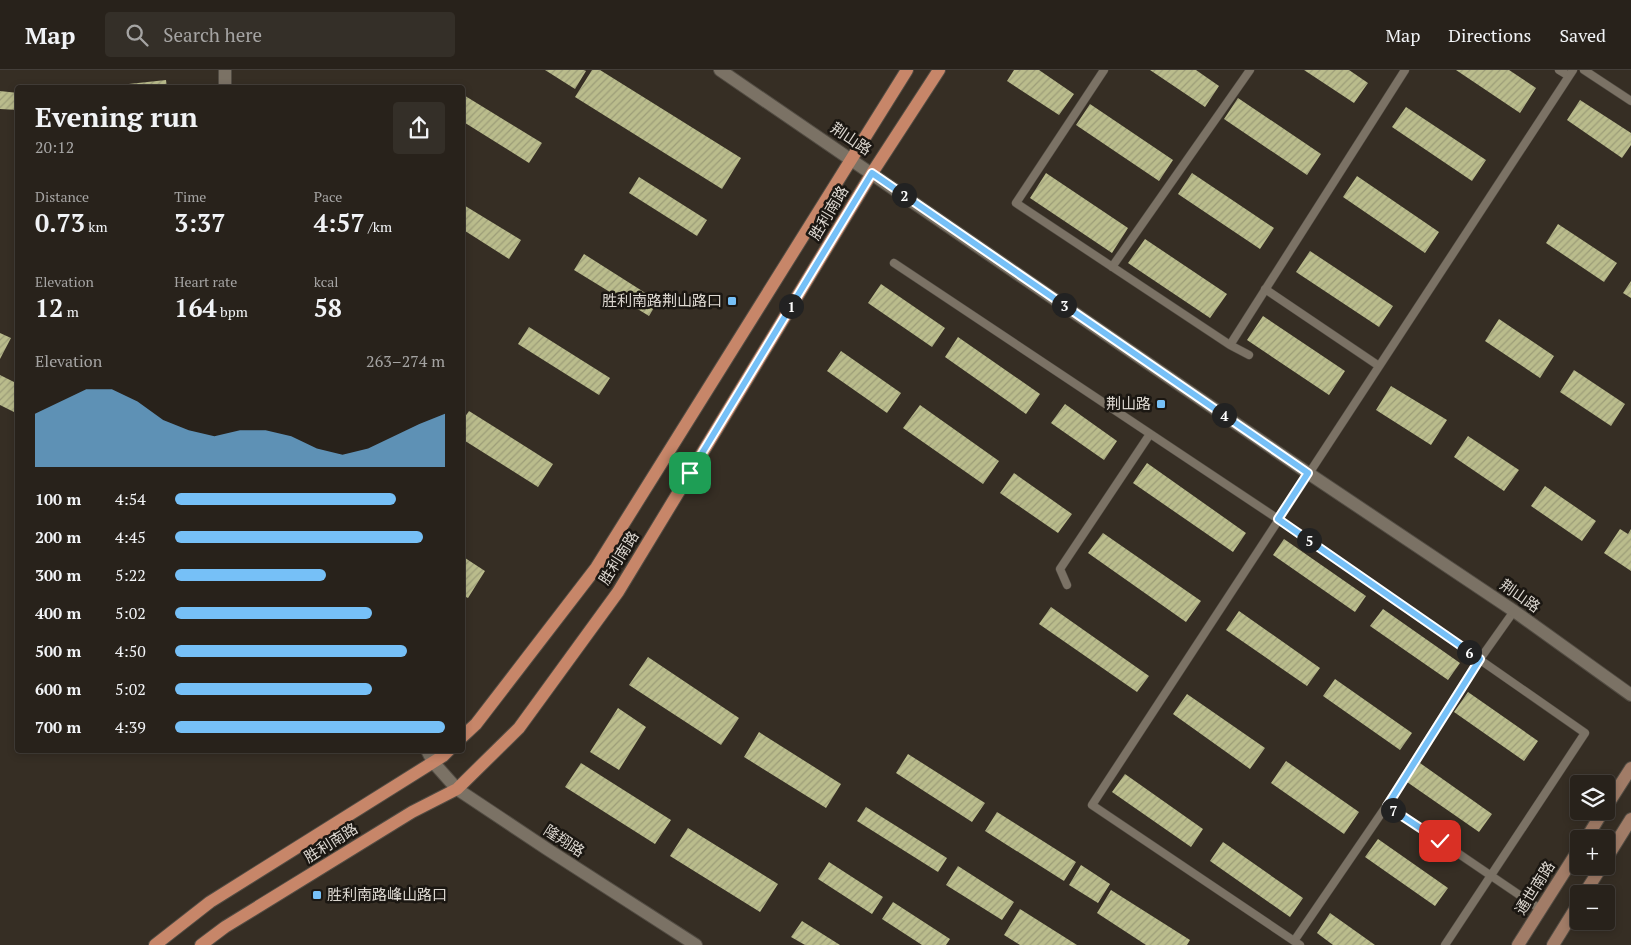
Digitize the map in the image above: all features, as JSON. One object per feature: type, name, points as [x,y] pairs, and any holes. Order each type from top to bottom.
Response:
[{"type":"main road","name":"胜利南路","points":[[465,734],[476,724],[596,568],[907,70]]},
{"type":"main road","name":"胜利南路","points":[[201,945],[225,927],[412,812],[456,789],[519,728],[618,592],[872,173],[939,70]]},
{"type":"main road","name":"胜利南路","points":[[155,945],[210,902],[445,753]]},
{"type":"main road","points":[[1615,793],[1631,768]]},
{"type":"main road","points":[[1615,845],[1631,819]]},
{"type":"main road","name":"通世南路","points":[[1518,945],[1570,863]]},
{"type":"main road","points":[[1552,945],[1570,917]]},
{"type":"street","points":[[225,70],[225,85]]},
{"type":"street","name":"荆山路","points":[[720,70],[1514,612],[1631,695]]},
{"type":"street","name":"隆翔路","points":[[428,753],[433,762],[456,789],[547,850],[696,945]]},
{"type":"lane","points":[[1104,70],[1016,203],[1248,355]]},
{"type":"lane","points":[[1112,267],[1250,70]]},
{"type":"lane","points":[[1230,345],[1405,70]]},
{"type":"lane","points":[[1514,612],[1480,659],[1297,943],[1092,805],[1571,73],[1559,70]]},
{"type":"lane","points":[[1584,70],[1631,101]]},
{"type":"lane","points":[[894,263],[1278,519],[1585,733],[1445,945]]},
{"type":"lane","points":[[1266,289],[1379,366]]},
{"type":"lane","points":[[1067,585],[1060,569],[1150,434]]},
{"type":"lane","points":[[1387,806],[1540,909]]},
{"type":"building","points":[[545,70],[584,70],[586,71],[575,89]]},
{"type":"building","points":[[592,70],[600,70],[741,158],[722,189],[575,97]]},
{"type":"building","points":[[1014,70],[1039,70],[1074,94],[1059,115],[1007,81]]},
{"type":"building","points":[[1150,70],[1196,70],[1219,86],[1205,107]]},
{"type":"building","points":[[1304,70],[1349,70],[1368,83],[1354,103]]},
{"type":"building","points":[[1456,70],[1509,70],[1536,88],[1520,113]]},
{"type":"building","points":[[166,80],[167,85],[119,85]]},
{"type":"building","points":[[0,91],[15,93],[15,110],[0,109]]},
{"type":"building","points":[[465,96],[542,143],[529,163],[465,123]]},
{"type":"building","points":[[1238,98],[1321,154],[1307,175],[1224,119]]},
{"type":"building","points":[[1580,100],[1631,133],[1631,145],[1622,158],[1567,120]]},
{"type":"building","points":[[1090,104],[1173,160],[1159,181],[1076,125]]},
{"type":"building","points":[[1406,107],[1486,160],[1472,181],[1392,127]]},
{"type":"building","points":[[1046,173],[1128,228],[1112,253],[1030,198]]},
{"type":"building","points":[[1192,173],[1274,228],[1260,249],[1178,194]]},
{"type":"building","points":[[1357,176],[1439,232],[1425,253],[1343,197]]},
{"type":"building","points":[[639,177],[707,220],[697,236],[629,193]]},
{"type":"building","points":[[465,206],[521,240],[509,259],[465,231]]},
{"type":"building","points":[[1558,224],[1617,263],[1604,282],[1546,243]]},
{"type":"building","points":[[1145,239],[1227,294],[1210,318],[1128,263]]},
{"type":"building","points":[[1310,251],[1393,306],[1379,327],[1296,272]]},
{"type":"building","points":[[584,254],[658,301],[649,316],[574,270]]},
{"type":"building","points":[[1631,281],[1631,298],[1623,293]]},
{"type":"building","points":[[881,284],[945,328],[932,347],[868,303]]},
{"type":"building","points":[[1263,316],[1345,371],[1329,395],[1247,340]]},
{"type":"building","points":[[1499,319],[1554,356],[1540,378],[1485,341]]},
{"type":"building","points":[[529,327],[610,378],[599,395],[518,344]]},
{"type":"building","points":[[0,333],[11,338],[0,359]]},
{"type":"building","points":[[958,337],[1040,394],[1026,414],[945,357]]},
{"type":"building","points":[[841,351],[901,393],[887,413],[827,371]]},
{"type":"building","points":[[1574,370],[1625,404],[1611,426],[1560,392]]},
{"type":"building","points":[[0,375],[15,382],[15,412],[0,405]]},
{"type":"building","points":[[1391,386],[1447,420],[1431,445],[1376,410]]},
{"type":"building","points":[[1065,404],[1117,441],[1104,460],[1051,423]]},
{"type":"building","points":[[920,405],[999,461],[983,484],[903,428]]},
{"type":"building","points":[[469,411],[553,464],[538,487],[465,441],[465,417]]},
{"type":"building","points":[[1468,436],[1519,470],[1504,491],[1454,457]]},
{"type":"building","points":[[1147,463],[1246,533],[1233,552],[1133,483]]},
{"type":"building","points":[[1014,473],[1072,514],[1058,533],[1000,493]]},
{"type":"building","points":[[1545,486],[1596,521],[1582,541],[1531,506]]},
{"type":"building","points":[[1620,529],[1628,534],[1631,529],[1631,571],[1604,553]]},
{"type":"building","points":[[1103,533],[1201,601],[1186,622],[1088,553]]},
{"type":"building","points":[[1284,539],[1366,596],[1355,612],[1273,555]]},
{"type":"building","points":[[465,558],[485,571],[468,598],[465,596]]},
{"type":"building","points":[[1051,607],[1149,676],[1137,692],[1039,624]]},
{"type":"building","points":[[1383,609],[1460,663],[1448,680],[1370,626]]},
{"type":"building","points":[[1239,611],[1320,668],[1307,686],[1226,630]]},
{"type":"building","points":[[648,657],[739,718],[721,745],[629,685]]},
{"type":"building","points":[[1335,679],[1412,733],[1400,750],[1323,696]]},
{"type":"building","points":[[1468,692],[1538,741],[1524,761],[1454,712]]},
{"type":"building","points":[[1187,694],[1265,748],[1250,769],[1173,714]]},
{"type":"building","points":[[618,708],[646,727],[619,770],[590,752]]},
{"type":"building","points":[[759,732],[841,784],[826,808],[744,757]]},
{"type":"building","points":[[908,754],[985,803],[972,822],[896,773]]},
{"type":"building","points":[[1286,761],[1359,812],[1344,834],[1271,783]]},
{"type":"building","points":[[581,763],[671,820],[655,844],[565,787]]},
{"type":"building","points":[[1420,763],[1492,814],[1479,832],[1407,782]]},
{"type":"building","points":[[1125,774],[1203,829],[1191,847],[1112,792]]},
{"type":"building","points":[[866,807],[947,858],[938,872],[857,821]]},
{"type":"building","points":[[997,812],[1076,862],[1064,881],[985,831]]},
{"type":"building","points":[[688,828],[778,884],[760,912],[670,856]]},
{"type":"building","points":[[1378,839],[1448,888],[1435,906],[1365,857]]},
{"type":"building","points":[[1223,842],[1303,898],[1290,917],[1210,861]]},
{"type":"building","points":[[829,862],[883,897],[872,914],[818,879]]},
{"type":"building","points":[[1081,865],[1110,884],[1098,903],[1069,885]]},
{"type":"building","points":[[958,866],[1014,902],[1002,920],[946,885]]},
{"type":"building","points":[[1111,890],[1190,940],[1187,945],[1146,945],[1097,913]]},
{"type":"building","points":[[893,902],[950,939],[946,945],[922,945],[882,919]]},
{"type":"building","points":[[1020,909],[1077,945],[1020,945],[1004,935]]},
{"type":"building","points":[[1330,913],[1375,945],[1333,945],[1317,933]]},
{"type":"building","points":[[802,921],[840,945],[805,945],[791,937]]},
{"type":"place","name":"胜利南路荆山路口","points":[[732,301]]},
{"type":"place","name":"荆山路","points":[[1161,404]]},
{"type":"place","name":"胜利南路峰山路口","points":[[317,895]]},
{"type":"route","points":[[690,473],[872,173],[1308,473],[1278,519],[1480,659],[1387,806],[1440,841]]}]
